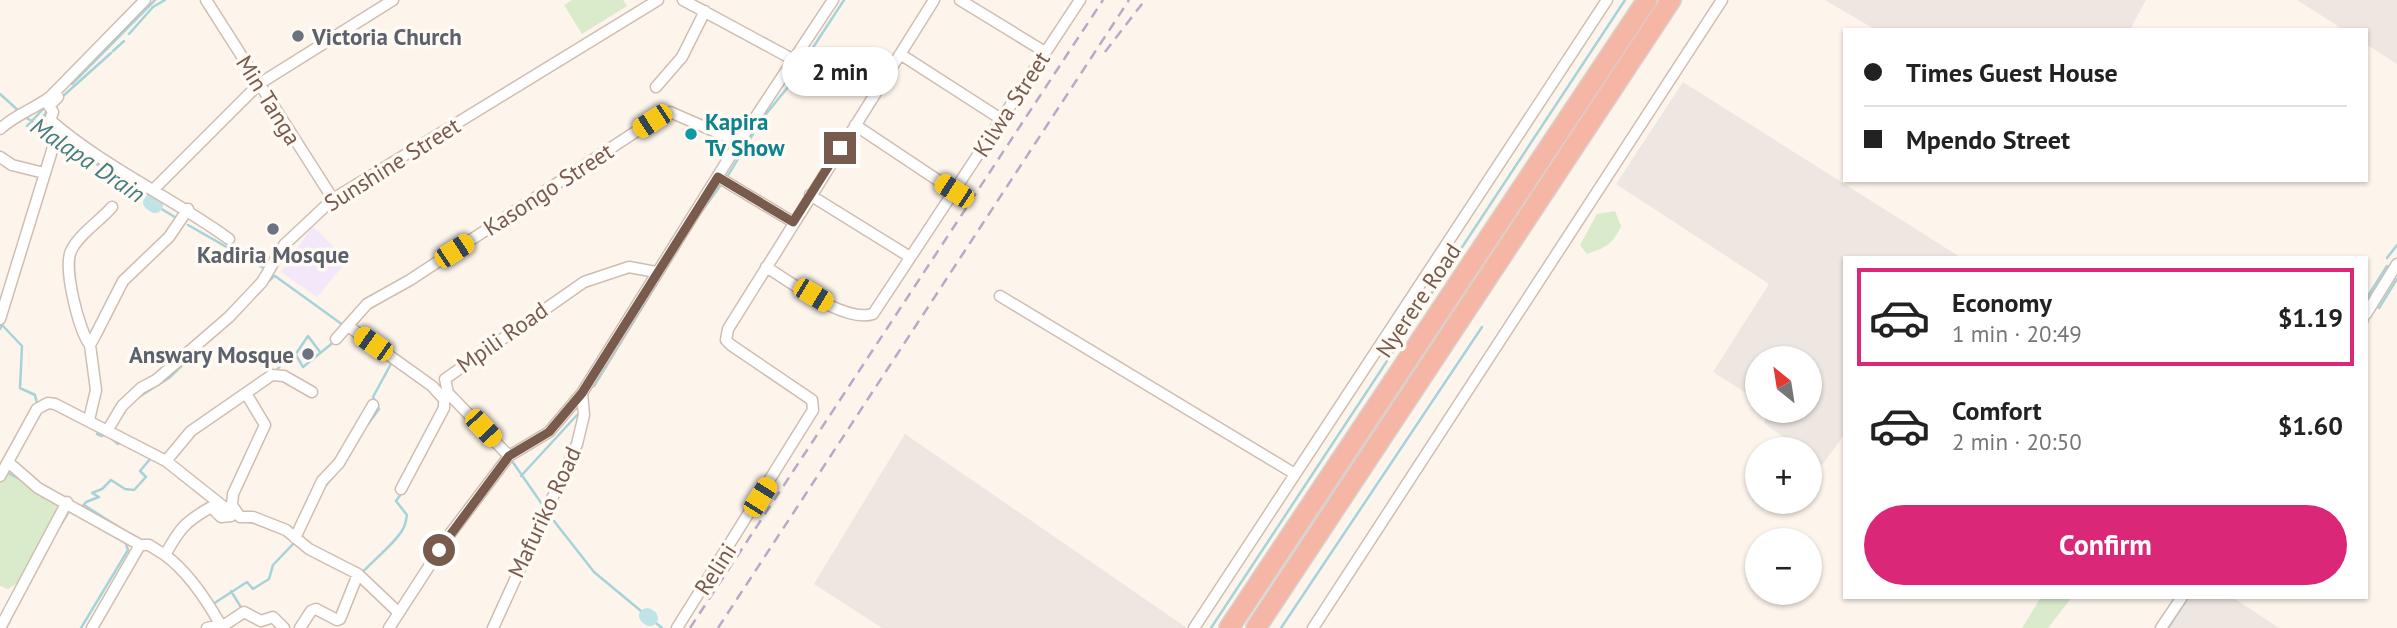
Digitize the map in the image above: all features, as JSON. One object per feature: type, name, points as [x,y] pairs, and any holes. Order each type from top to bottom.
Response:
[{"type":"highway","name":"Nyerere Road","points":[[1229,628],[1647,0]]},
{"type":"highway","name":"Nyerere Road","points":[[1256,628],[1671,0]]},
{"type":"street","points":[[0,129],[10,119],[51,104],[145,0]]},
{"type":"street","name":"Min Tanga","points":[[206,0],[333,199]]},
{"type":"street","points":[[154,189],[259,84],[393,0]]},
{"type":"street","name":"Sunshine Street","points":[[107,431],[122,406],[141,388],[156,380],[237,308],[276,264],[284,245],[333,199],[658,0]]},
{"type":"street","points":[[683,0],[794,60]]},
{"type":"street","name":"Mafuriko Road","points":[[508,457],[549,432],[582,393],[738,142],[833,0]]},
{"type":"street","points":[[766,267],[934,0]]},
{"type":"street","points":[[960,0],[1045,52]]},
{"type":"street","name":"Kilwa Street","points":[[766,267],[836,309],[867,316],[873,314],[1080,0]]},
{"type":"street","points":[[1194,628],[1607,0]]},
{"type":"street","points":[[1313,628],[1722,0]]},
{"type":"street","points":[[656,87],[682,57],[705,11]]},
{"type":"street","points":[[900,54],[1001,119]]},
{"type":"street","points":[[51,104],[50,120],[82,146],[188,209],[229,239]]},
{"type":"street","name":"Kasongo Street","points":[[336,339],[367,304],[410,280],[652,121],[670,112],[738,142]]},
{"type":"street","points":[[855,125],[954,191]]},
{"type":"street","points":[[0,319],[58,131]]},
{"type":"street","points":[[0,157],[12,165],[44,173]]},
{"type":"street","points":[[718,177],[793,222]]},
{"type":"street","points":[[810,195],[910,257]]},
{"type":"street","points":[[89,420],[96,390],[90,345],[83,336],[72,292],[68,258],[72,248],[112,207]]},
{"type":"street","points":[[90,345],[123,281],[169,237],[188,209]]},
{"type":"street","points":[[2368,311],[2397,264]]},
{"type":"street","name":"Mpili Road","points":[[508,457],[448,393],[445,379],[463,363],[584,282],[629,267],[656,272]]},
{"type":"street","name":"Relini","points":[[677,628],[810,417],[812,400],[726,340],[728,329],[766,267]]},
{"type":"street","points":[[1000,296],[1295,474]]},
{"type":"street","points":[[348,326],[432,386],[445,400],[401,489]]},
{"type":"street","points":[[166,461],[191,431],[276,374],[312,392]]},
{"type":"street","name":"Mafuriko Road","points":[[493,628],[577,444],[584,415],[582,393]]},
{"type":"street","points":[[165,555],[190,518],[211,507],[222,517],[231,516],[234,508],[233,494],[265,425],[264,419],[247,395]]},
{"type":"street","points":[[0,476],[43,405],[55,404],[166,461],[224,507],[234,508]]},
{"type":"street","points":[[295,538],[322,481],[339,463],[373,405]]},
{"type":"street","points":[[389,628],[442,545],[508,457]]},
{"type":"street","points":[[8,463],[38,488],[140,545],[149,545],[178,563],[186,577],[209,602],[220,624]]},
{"type":"street","points":[[1,628],[67,502]]},
{"type":"street","points":[[234,508],[240,517],[253,517],[286,530],[309,549],[359,574],[400,613]]},
{"type":"street","points":[[92,628],[140,545]]},
{"type":"street","points":[[300,628],[311,611],[316,609],[340,619],[359,574]]},
{"type":"street","points":[[2161,628],[2181,599]]},
{"type":"street","points":[[207,628],[226,624],[244,612],[261,621],[273,617],[284,628]]},
{"type":"shaded area","points":[[1825,0],[2146,0],[2131,28],[1873,28]]},
{"type":"shaded area","points":[[2297,0],[2397,0],[2397,64],[2368,45],[2368,28],[2341,28]]},
{"type":"shaded area","points":[[1683,82],[1958,256],[1843,256],[1843,436],[1822,465],[1822,437],[1783,437],[1765,424],[1822,424],[1822,346],[1745,346],[1745,392],[1713,372],[1769,284],[1616,184]]},
{"type":"shaded area","points":[[313,226],[347,261],[317,297],[281,272]]},
{"type":"shaded area","points":[[905,434],[1187,628],[882,628],[814,584]]},
{"type":"shaded area","points":[[2185,599],[2235,599],[2279,628],[2167,628]]},
{"type":"green space","points":[[572,0],[623,0],[627,6],[582,34],[564,5]]},
{"type":"green space","points":[[1615,211],[1621,226],[1615,238],[1603,248],[1587,254],[1580,245],[1597,214]]},
{"type":"green space","points":[[0,474],[24,474],[62,507],[18,583],[8,589],[0,586]]},
{"type":"green space","points":[[2040,599],[2070,599],[2048,628],[2022,628]]},
{"type":"waterway","points":[[72,84],[155,0]]},
{"type":"waterway","points":[[129,34],[153,7],[165,0]]},
{"type":"waterway","points":[[812,49],[844,0]]},
{"type":"waterway","points":[[1211,628],[1625,0]]},
{"type":"waterway","points":[[113,51],[124,41]]},
{"type":"waterway","points":[[62,97],[111,53]]},
{"type":"waterway","points":[[802,69],[806,57]]},
{"type":"waterway","points":[[727,177],[762,119],[801,71]]},
{"type":"waterway","name":"Malapa Drain","points":[[0,94],[20,112]]},
{"type":"waterway","points":[[27,126],[47,105]]},
{"type":"waterway","points":[[37,126],[47,111]]},
{"type":"waterway","name":"Malapa Drain","points":[[25,117],[55,135]]},
{"type":"waterway","name":"Malapa Drain","points":[[59,139],[151,202]]},
{"type":"waterway","points":[[702,211],[723,182]]},
{"type":"waterway","name":"Malapa Drain","points":[[151,202],[155,205]]},
{"type":"waterway","name":"Malapa Drain","points":[[155,205],[178,219]]},
{"type":"waterway","name":"Malapa Drain","points":[[188,225],[267,270]]},
{"type":"waterway","points":[[2387,258],[2397,245]]},
{"type":"waterway","points":[[594,386],[680,246]]},
{"type":"waterway","points":[[2368,296],[2387,266]]},
{"type":"waterway","name":"Malapa Drain","points":[[269,281],[274,276]]},
{"type":"waterway","name":"Malapa Drain","points":[[275,276],[343,325]]},
{"type":"waterway","points":[[2379,308],[2397,279]]},
{"type":"waterway","points":[[0,329],[4,320]]},
{"type":"waterway","points":[[3,326],[22,346],[20,388],[35,395],[37,403]]},
{"type":"waterway","points":[[1281,628],[1482,327]]},
{"type":"waterway","points":[[276,371],[285,360],[289,364],[308,336],[320,352]]},
{"type":"waterway","points":[[296,355],[303,367],[335,341]]},
{"type":"waterway","points":[[139,397],[169,378],[199,349]]},
{"type":"waterway","points":[[368,424],[379,409],[373,397],[392,362]]},
{"type":"waterway","points":[[521,476],[577,415]]},
{"type":"waterway","points":[[97,434],[102,436],[105,433],[118,444],[120,442]]},
{"type":"waterway","points":[[82,507],[86,502],[99,497],[92,493],[102,489],[111,480],[125,489],[134,490],[146,477],[140,471],[151,458]]},
{"type":"waterway","name":"Malapa Drain","points":[[512,461],[544,507]]},
{"type":"waterway","points":[[6,472],[22,480]]},
{"type":"waterway","points":[[323,489],[336,473]]},
{"type":"waterway","points":[[361,574],[404,527],[407,515],[396,501],[401,494]]},
{"type":"waterway","points":[[84,505],[125,531]]},
{"type":"waterway","points":[[62,523],[69,511]]},
{"type":"waterway","points":[[243,521],[263,525]]},
{"type":"waterway","name":"Malapa Drain","points":[[554,521],[594,572],[647,616]]},
{"type":"waterway","points":[[81,628],[128,550],[125,541]]},
{"type":"waterway","points":[[213,604],[247,582],[253,589],[269,579],[273,565],[294,543]]},
{"type":"waterway","points":[[231,591],[242,609]]},
{"type":"waterway","points":[[2168,628],[2187,599]]},
{"type":"waterway","points":[[6,628],[14,612]]},
{"type":"waterway","name":"Malapa Drain","points":[[650,618],[662,628]]},
{"type":"railway","points":[[690,628],[1103,0]]},
{"type":"railway","points":[[718,628],[1129,0]]},
{"type":"railway","points":[[1105,52],[1145,0]]},
{"type":"place","name":"Victoria Church","points":[[298,36]]},
{"type":"place","name":"Kapira Tv Show","points":[[691,134]]},
{"type":"place","name":"Kadiria Mosque","points":[[273,229]]},
{"type":"place","name":"Answary Mosque","points":[[308,354]]},
{"type":"route","points":[[439,550],[509,456],[549,432],[582,393],[718,177],[793,222],[840,148]]}]
